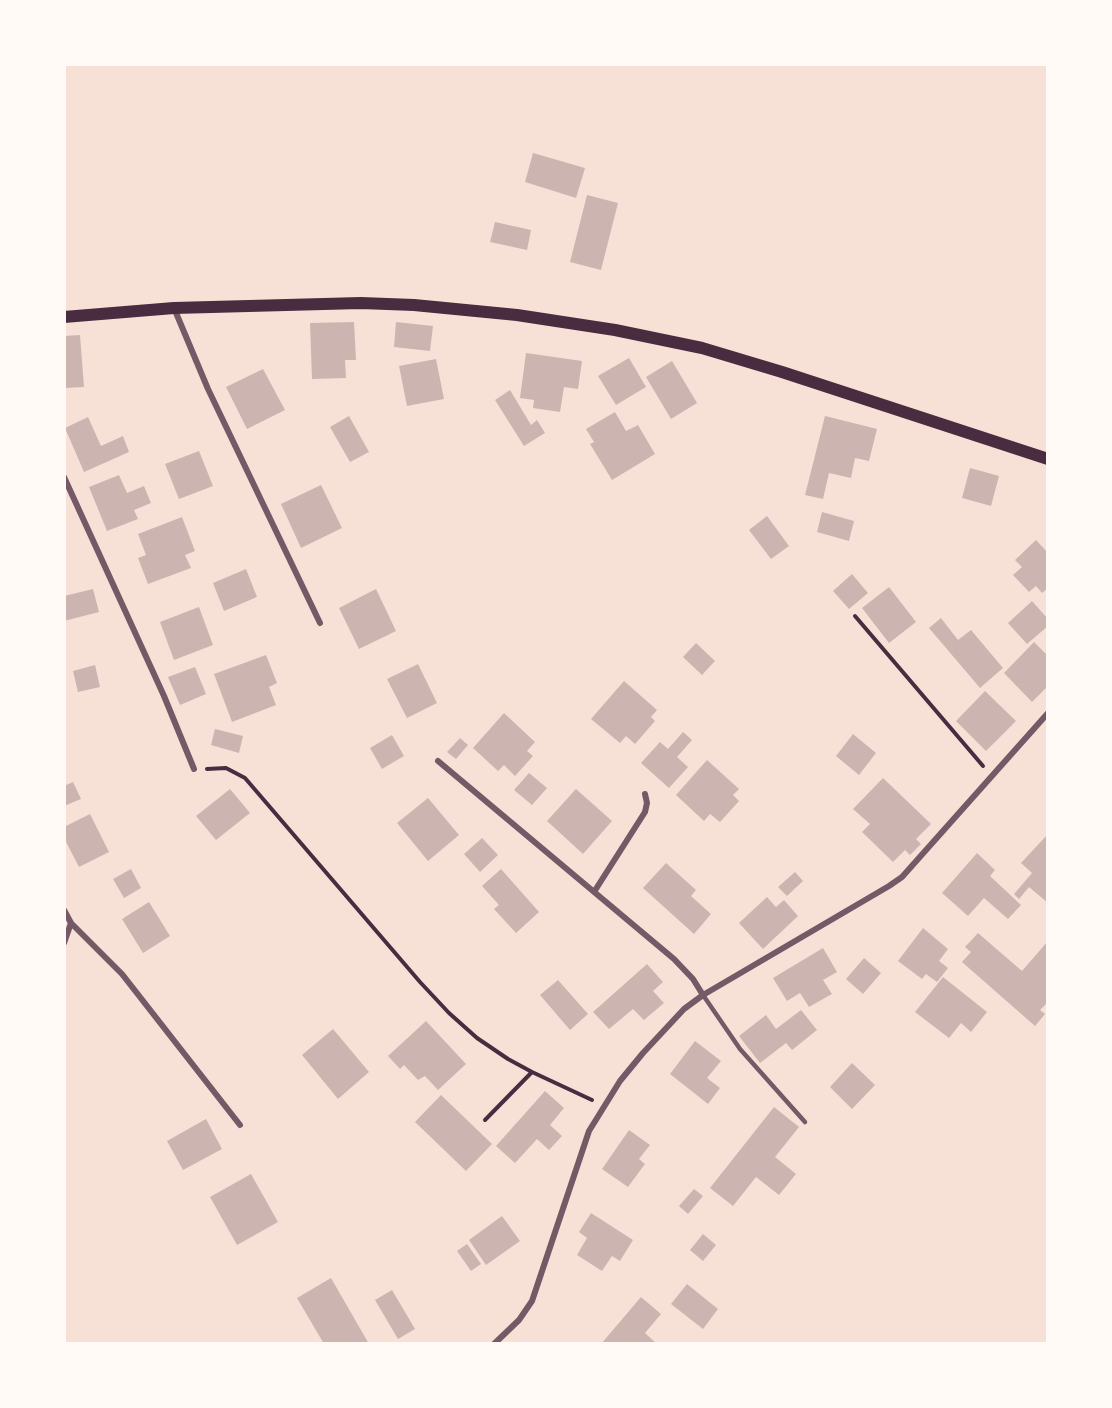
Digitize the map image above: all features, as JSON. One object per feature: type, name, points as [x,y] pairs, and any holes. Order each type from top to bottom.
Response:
[{"type":"main road","points":[[64,317],[174,309],[372,303],[517,315],[615,330],[702,348],[1047,459]]},
{"type":"street","points":[[174,309],[208,389],[320,623]]},
{"type":"street","points":[[64,477],[164,696],[194,769]]},
{"type":"street","points":[[494,1344],[519,1320],[532,1301],[589,1131],[604,1105],[643,1053],[678,1016],[703,994],[902,877],[1047,713]]},
{"type":"street","points":[[438,761],[674,958],[703,994]]},
{"type":"street","points":[[594,891],[645,812],[647,803],[645,795]]},
{"type":"street","points":[[64,910],[70,923],[122,974],[240,1125]]},
{"type":"street","points":[[64,943],[70,923]]},
{"type":"lane","points":[[703,994],[740,1049],[805,1122]]},
{"type":"path","points":[[855,616],[991,775]]},
{"type":"path","points":[[194,769],[226,768],[245,778],[371,926],[449,1012],[477,1038],[532,1072],[604,1105]]},
{"type":"path","points":[[484,1120],[532,1072]]},
{"type":"building","points":[[533,153],[585,168],[576,198],[525,182]]},
{"type":"building","points":[[587,195],[618,203],[601,270],[570,262]]},
{"type":"building","points":[[495,222],[531,230],[527,250],[490,242]]},
{"type":"building","points":[[354,322],[356,360],[345,360],[346,378],[312,379],[310,323]]},
{"type":"building","points":[[396,322],[433,326],[430,351],[394,347]]},
{"type":"building","points":[[80,335],[84,387],[64,388],[64,336]]},
{"type":"building","points":[[526,353],[582,361],[578,389],[564,387],[560,412],[533,408],[534,400],[520,398]]},
{"type":"building","points":[[629,358],[646,387],[616,405],[598,376]]},
{"type":"building","points":[[436,359],[444,399],[407,406],[399,366]]},
{"type":"building","points":[[672,361],[697,403],[671,419],[646,377]]},
{"type":"building","points":[[263,369],[285,410],[247,429],[226,387]]},
{"type":"building","points":[[510,390],[531,425],[537,420],[545,433],[524,446],[495,400]]},
{"type":"building","points":[[615,412],[626,431],[638,425],[655,454],[612,480],[590,444],[594,442],[586,429]]},
{"type":"building","points":[[349,416],[369,452],[350,462],[330,427]]},
{"type":"building","points":[[825,416],[877,429],[869,461],[855,458],[851,478],[829,473],[823,499],[805,495]]},
{"type":"building","points":[[88,417],[101,446],[123,436],[129,452],[84,472],[65,428]]},
{"type":"building","points":[[199,451],[213,486],[179,499],[165,464]]},
{"type":"building","points":[[970,468],[999,476],[991,506],[962,498]]},
{"type":"building","points":[[119,475],[127,493],[144,486],[151,503],[134,510],[138,519],[107,531],[89,487]]},
{"type":"building","points":[[321,485],[342,528],[301,548],[281,504]]},
{"type":"building","points":[[822,512],[854,521],[849,541],[817,532]]},
{"type":"building","points":[[767,516],[789,546],[771,559],[749,530]]},
{"type":"building","points":[[182,517],[195,551],[185,555],[191,568],[148,584],[138,558],[146,555],[138,534]]},
{"type":"building","points":[[1036,540],[1048,553],[1048,588],[1042,593],[1036,586],[1029,592],[1013,575],[1022,567],[1015,560]]},
{"type":"building","points":[[246,569],[257,597],[224,611],[213,583]]},
{"type":"building","points":[[852,574],[868,593],[849,609],[833,591]]},
{"type":"building","points":[[889,587],[916,622],[889,643],[862,608]]},
{"type":"building","points":[[93,589],[99,612],[64,621],[64,596]]},
{"type":"building","points":[[376,589],[396,631],[359,649],[339,608]]},
{"type":"building","points":[[1032,601],[1048,619],[1048,626],[1027,644],[1008,623]]},
{"type":"building","points":[[199,607],[213,645],[174,660],[160,622]]},
{"type":"building","points":[[941,618],[958,640],[971,630],[1003,668],[980,688],[929,628]]},
{"type":"building","points":[[1034,642],[1048,656],[1048,686],[1032,702],[1004,673]]},
{"type":"building","points":[[696,643],[715,661],[702,675],[683,657]]},
{"type":"building","points":[[266,655],[277,683],[269,687],[276,705],[232,722],[214,674]]},
{"type":"building","points":[[418,664],[437,703],[407,718],[387,679]]},
{"type":"building","points":[[95,665],[100,687],[78,692],[73,671]]},
{"type":"building","points":[[195,667],[206,694],[180,705],[168,677]]},
{"type":"building","points":[[624,681],[657,710],[651,717],[655,721],[635,744],[626,736],[620,743],[591,719]]},
{"type":"building","points":[[985,691],[1016,721],[986,751],[956,721]]},
{"type":"building","points":[[504,713],[535,742],[527,751],[533,756],[515,776],[504,765],[498,771],[473,748]]},
{"type":"building","points":[[215,729],[243,736],[239,753],[211,745]]},
{"type":"building","points":[[683,732],[692,740],[677,757],[688,767],[669,788],[641,763],[660,742],[668,749]]},
{"type":"building","points":[[853,734],[876,753],[859,775],[836,756]]},
{"type":"building","points":[[392,735],[404,756],[382,769],[370,748]]},
{"type":"building","points":[[460,738],[468,745],[456,759],[447,752]]},
{"type":"building","points":[[707,760],[739,789],[733,795],[739,801],[720,822],[710,814],[704,821],[676,795]]},
{"type":"building","points":[[529,773],[547,788],[532,805],[514,790]]},
{"type":"building","points":[[883,778],[931,824],[916,839],[921,844],[910,855],[905,850],[893,862],[862,832],[870,824],[853,809]]},
{"type":"building","points":[[73,782],[81,799],[64,806],[64,786]]},
{"type":"building","points":[[230,789],[250,813],[216,840],[196,816]]},
{"type":"building","points":[[576,789],[612,821],[583,854],[547,821]]},
{"type":"building","points":[[428,798],[459,835],[428,861],[397,823]]},
{"type":"building","points":[[90,814],[109,852],[79,867],[64,838],[64,827]]},
{"type":"building","points":[[1048,834],[1048,903],[1029,887],[1019,899],[1014,894],[1032,873],[1021,863]]},
{"type":"building","points":[[482,838],[498,855],[480,872],[464,854]]},
{"type":"building","points":[[977,853],[995,870],[990,876],[1021,905],[1008,919],[984,898],[968,916],[942,893]]},
{"type":"building","points":[[666,863],[696,890],[691,896],[711,914],[694,934],[643,888]]},
{"type":"building","points":[[131,869],[141,888],[124,898],[113,879]]},
{"type":"building","points":[[501,869],[539,912],[516,933],[494,909],[499,905],[482,886]]},
{"type":"building","points":[[795,872],[803,881],[787,896],[778,887]]},
{"type":"building","points":[[767,897],[776,907],[784,900],[798,916],[763,949],[739,923]]},
{"type":"building","points":[[149,902],[170,936],[143,953],[122,919]]},
{"type":"building","points":[[923,928],[948,949],[939,961],[948,968],[937,982],[926,974],[922,979],[898,961]]},
{"type":"building","points":[[978,933],[1022,971],[1048,941],[1048,1002],[1040,1010],[1045,1014],[1035,1026],[962,962],[971,952],[965,947]]},
{"type":"building","points":[[823,948],[837,972],[823,980],[832,994],[809,1007],[800,993],[787,1001],[773,978]]},
{"type":"building","points":[[864,958],[881,973],[863,994],[846,979]]},
{"type":"building","points":[[647,964],[663,982],[653,991],[664,1003],[644,1020],[633,1009],[609,1029],[593,1012]]},
{"type":"building","points":[[943,977],[987,1012],[971,1032],[961,1023],[949,1038],[915,1012]]},
{"type":"building","points":[[558,980],[588,1014],[570,1030],[540,995]]},
{"type":"building","points":[[801,1010],[817,1030],[792,1050],[786,1043],[760,1063],[739,1036],[766,1015],[776,1029]]},
{"type":"building","points":[[426,1021],[466,1064],[438,1090],[425,1076],[418,1080],[404,1065],[400,1069],[388,1056]]},
{"type":"building","points":[[333,1029],[369,1072],[338,1099],[302,1055]]},
{"type":"building","points":[[695,1041],[721,1061],[707,1078],[720,1088],[708,1104],[670,1074]]},
{"type":"building","points":[[852,1063],[875,1085],[852,1109],[830,1087]]},
{"type":"building","points":[[545,1091],[564,1108],[550,1125],[562,1136],[549,1150],[537,1139],[515,1163],[496,1146]]},
{"type":"building","points":[[441,1095],[492,1144],[466,1171],[415,1122]]},
{"type":"building","points":[[774,1107],[799,1127],[775,1157],[796,1174],[779,1195],[756,1177],[733,1206],[710,1188]]},
{"type":"building","points":[[206,1119],[222,1149],[183,1170],[167,1141]]},
{"type":"building","points":[[629,1130],[650,1145],[639,1159],[645,1164],[628,1187],[602,1169]]},
{"type":"building","points":[[251,1174],[278,1222],[237,1245],[210,1197]]},
{"type":"building","points":[[694,1189],[703,1196],[688,1214],[679,1206]]},
{"type":"building","points":[[591,1213],[633,1240],[620,1261],[612,1256],[602,1271],[577,1255],[587,1238],[579,1232]]},
{"type":"building","points":[[502,1216],[520,1241],[486,1265],[469,1240]]},
{"type":"building","points":[[703,1234],[716,1245],[703,1261],[690,1250]]},
{"type":"building","points":[[467,1244],[481,1264],[471,1271],[457,1251]]},
{"type":"building","points":[[331,1278],[369,1344],[324,1344],[297,1298]]},
{"type":"building","points":[[687,1284],[718,1309],[703,1329],[671,1304]]},
{"type":"building","points":[[392,1290],[415,1329],[398,1339],[375,1300]]},
{"type":"building","points":[[641,1297],[661,1314],[645,1333],[657,1344],[601,1344]]}]
